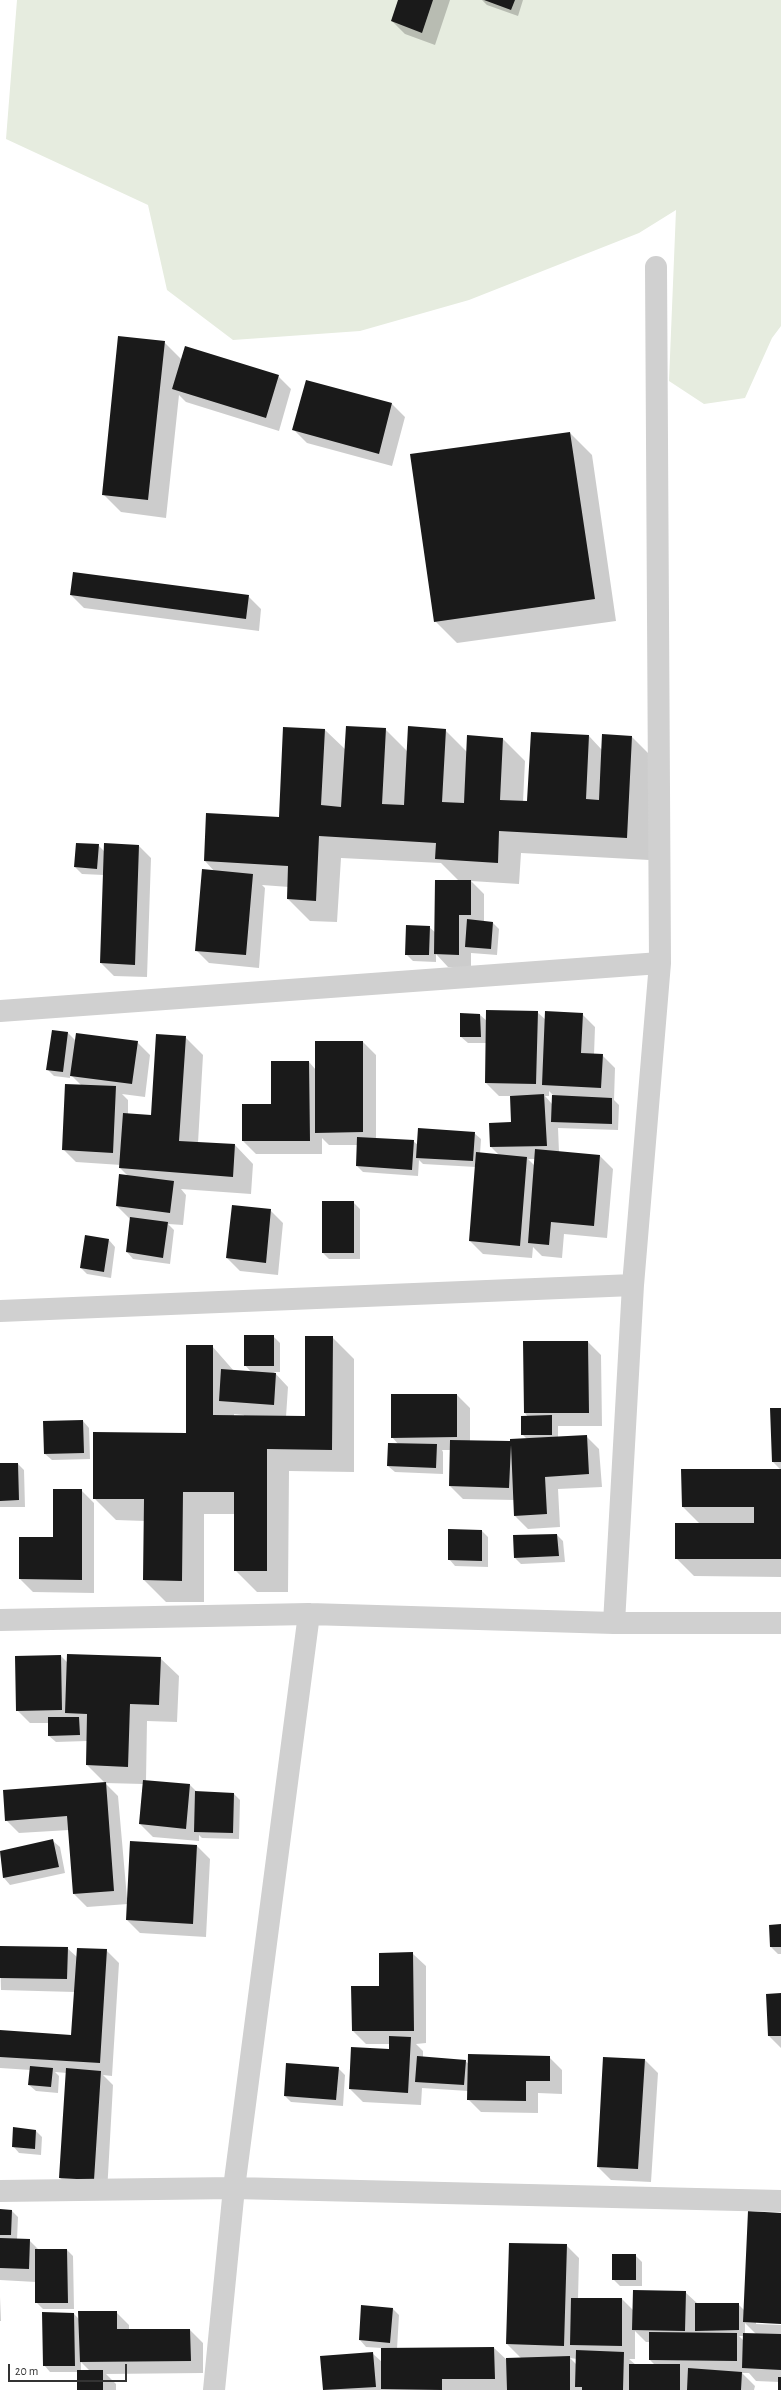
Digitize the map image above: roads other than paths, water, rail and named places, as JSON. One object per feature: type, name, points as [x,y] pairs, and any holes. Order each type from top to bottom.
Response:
[{"type":"street","points":[[614,1623],[633,1285],[660,962],[656,267]]},
{"type":"street","points":[[0,1011],[660,962]]},
{"type":"street","points":[[0,1311],[633,1285]]},
{"type":"street","points":[[214,2390],[234,2188],[308,1614]]},
{"type":"street","points":[[0,1620],[308,1614],[614,1623],[781,1623]]},
{"type":"street","points":[[0,2190],[234,2188],[781,2201]]}]
